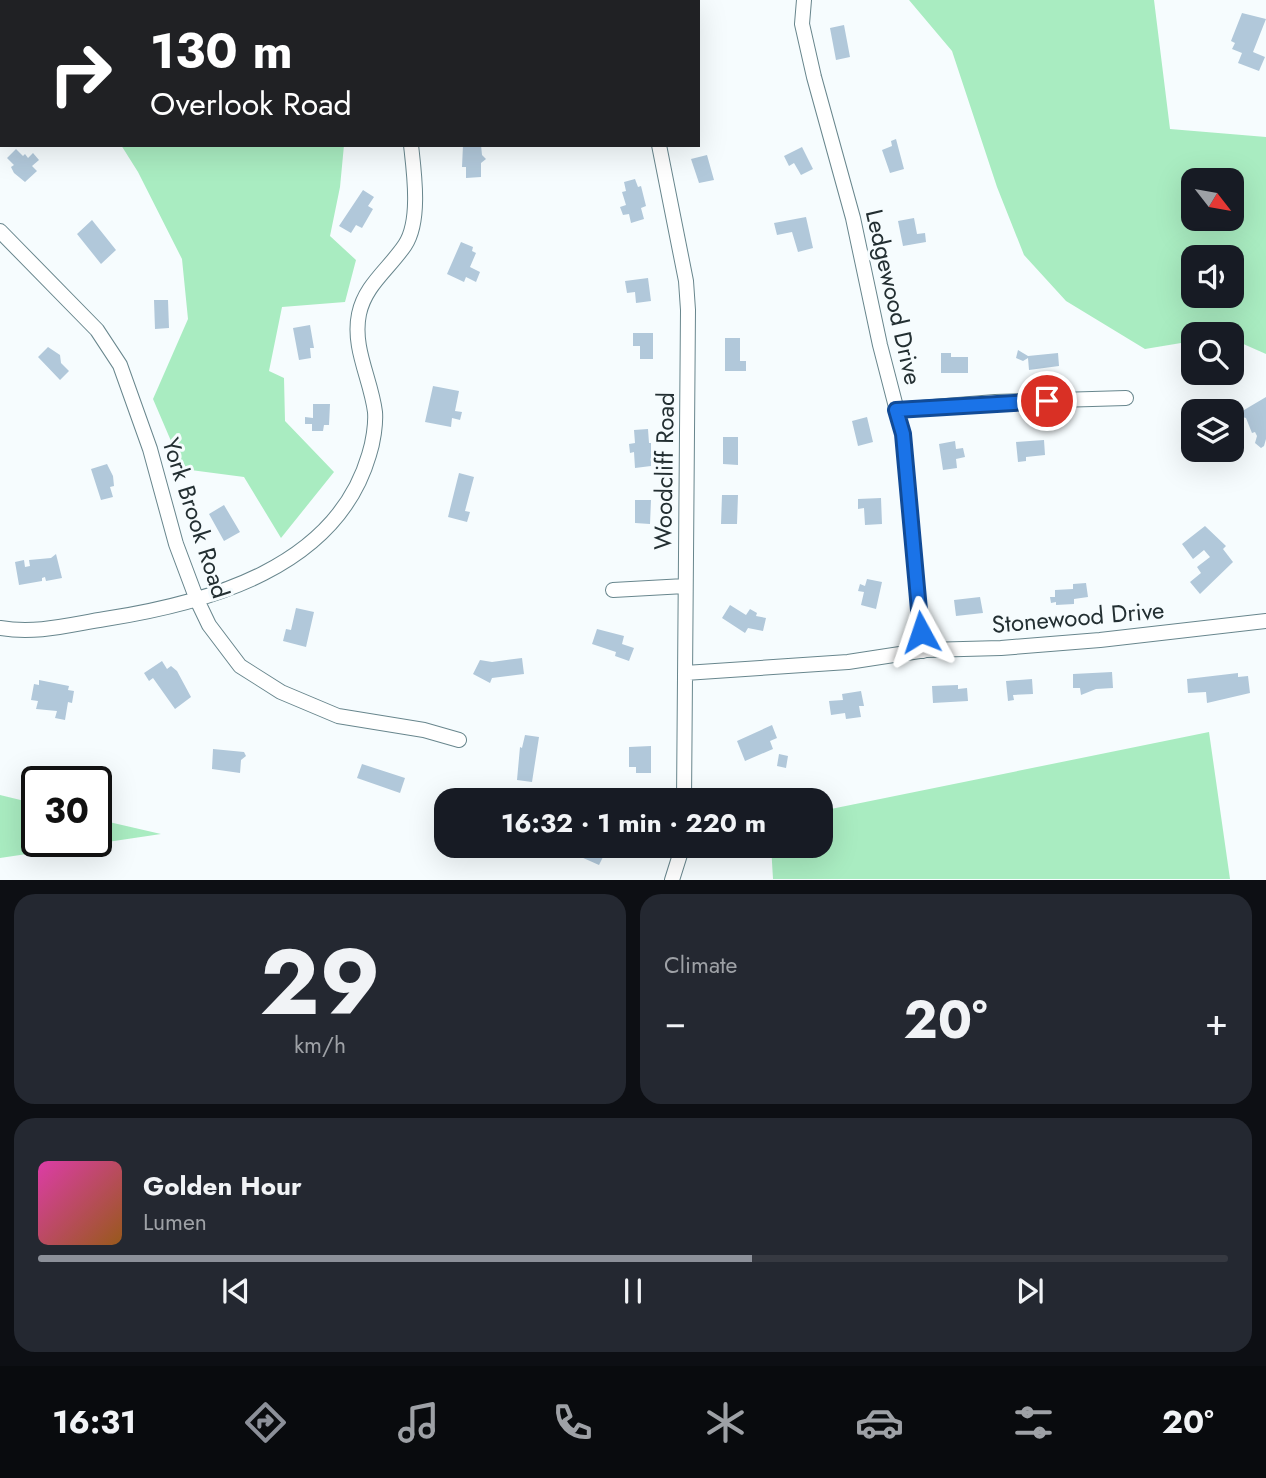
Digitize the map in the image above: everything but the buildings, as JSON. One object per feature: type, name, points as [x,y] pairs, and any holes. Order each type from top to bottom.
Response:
[{"type":"street","name":"Ledgewood Drive","points":[[804,0],[802,24],[814,77],[853,218],[903,434],[923,651]]},
{"type":"street","points":[[0,628],[26,632],[162,610],[197,600],[249,581],[299,553],[334,521],[356,488],[370,454],[375,414],[355,332],[363,297],[407,243],[414,224],[411,147]]},
{"type":"street","name":"Woodcliff Road","points":[[659,147],[686,281],[688,310],[684,788]]},
{"type":"street","name":"York Brook Road","points":[[0,231],[97,330],[120,365],[150,449],[176,544],[197,600],[209,625],[240,666],[281,692],[338,716],[424,730],[459,740]]},
{"type":"street","points":[[896,410],[995,402],[1126,398]]},
{"type":"street","points":[[613,590],[685,586]]},
{"type":"street","name":"Stonewood Drive","points":[[685,673],[848,662],[923,651],[1100,640],[1266,621]]},
{"type":"street","points":[[671,880],[679,858]]},
{"type":"green space","points":[[909,0],[1154,0],[1170,129],[1266,137],[1266,354],[1244,344],[1244,322],[1181,322],[1181,343],[1145,349],[1066,301],[1024,255],[997,187],[952,51]]},
{"type":"green space","points":[[122,147],[344,147],[340,187],[330,236],[356,260],[345,302],[282,307],[269,371],[284,378],[285,421],[334,472],[281,538],[244,477],[183,469],[153,399],[188,319],[182,259],[138,172]]},
{"type":"green space","points":[[1209,732],[1230,879],[773,879],[772,858],[833,858],[833,809]]},
{"type":"green space","points":[[0,795],[21,800],[21,855],[0,858]]},
{"type":"green space","points":[[112,823],[161,834],[112,841]]},
{"type":"route","points":[[921,632],[903,434],[896,410],[1047,401]]}]
